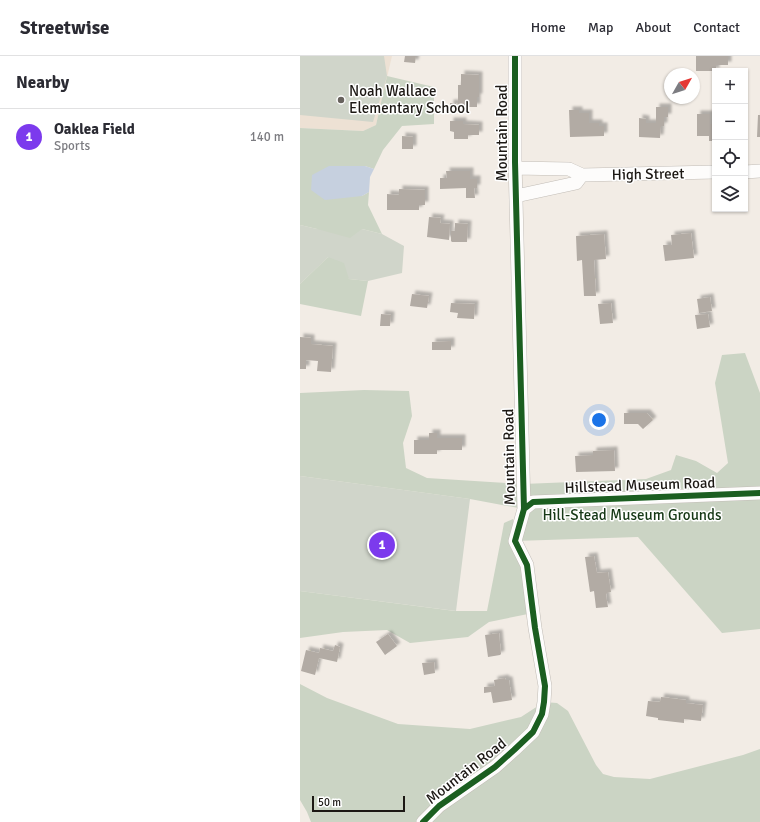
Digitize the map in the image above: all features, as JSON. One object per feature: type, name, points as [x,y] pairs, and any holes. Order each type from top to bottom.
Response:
[{"type":"street","name":"Mountain Road","points":[[423,822],[439,806],[495,767],[533,732],[542,714],[544,702],[545,686],[534,628],[527,565],[515,541],[524,509],[515,168],[515,56]]},
{"type":"street","name":"High Street","points":[[515,168],[569,169],[582,175],[712,172]]},
{"type":"street","points":[[748,172],[760,171]]},
{"type":"street","points":[[516,196],[576,183],[582,175]]},
{"type":"street","name":"Hillstead Museum Road","points":[[524,509],[533,502],[760,493]]},
{"type":"shaded area","name":"Noah Wallace Elementary School","points":[[300,56],[392,56],[376,125],[363,131],[300,128]]},
{"type":"shaded area","name":"Noah Wallace Elementary School","points":[[300,56],[384,56],[387,76],[373,122],[300,115]]},
{"type":"shaded area","points":[[300,225],[317,229],[362,229],[382,234],[404,246],[402,273],[368,281],[349,279],[328,257],[300,284]]},
{"type":"shaded area","points":[[300,476],[470,499],[456,611],[300,591]]},
{"type":"green space","points":[[387,76],[434,87],[434,124],[402,126],[383,150],[374,169],[365,166],[362,196],[369,192],[368,205],[382,234],[362,229],[350,238],[300,225],[300,128],[363,131],[376,125]]},
{"type":"green space","points":[[328,257],[344,263],[349,279],[368,281],[361,316],[300,304],[300,284]]},
{"type":"green space","name":"Hill-Stead Museum Grounds","points":[[745,353],[760,393],[760,629],[722,633],[638,537],[515,541],[533,613],[489,622],[468,637],[410,643],[387,630],[343,632],[300,638],[300,591],[455,611],[487,611],[504,523],[513,519],[515,540],[524,509],[470,499],[300,476],[300,393],[364,390],[409,391],[412,416],[403,443],[406,468],[427,478],[523,484],[646,479],[671,470],[676,455],[696,461],[717,473],[728,463],[715,383],[722,355]]},
{"type":"green space","points":[[300,684],[327,698],[398,724],[470,729],[521,717],[544,702],[557,703],[568,711],[596,765],[603,774],[614,777],[650,779],[743,755],[760,749],[760,822],[311,822],[300,800]]},
{"type":"water","points":[[329,166],[365,166],[374,169],[370,177],[369,192],[362,196],[325,200],[311,190],[312,175]]},
{"type":"building","points":[[405,56],[416,56],[415,63],[404,62]]},
{"type":"building","points":[[696,56],[728,56],[728,65],[716,65],[716,68],[712,68],[712,71],[700,71],[700,68],[696,68]]},
{"type":"building","points":[[461,74],[479,75],[479,97],[477,97],[477,107],[458,107],[458,85],[461,85]]},
{"type":"building","points":[[450,103],[456,103],[457,108],[450,108]]},
{"type":"building","points":[[656,107],[668,107],[668,117],[664,117],[664,126],[661,126],[660,138],[639,137],[639,118],[646,119],[646,123],[656,123]]},
{"type":"building","points":[[569,110],[579,110],[579,113],[589,113],[589,123],[599,123],[599,126],[604,126],[604,136],[570,137]]},
{"type":"building","points":[[697,114],[710,114],[710,124],[712,124],[712,141],[709,141],[709,136],[697,136]]},
{"type":"building","points":[[758,115],[760,115],[760,137],[757,137]]},
{"type":"building","points":[[450,121],[463,121],[463,124],[479,125],[479,135],[468,135],[468,139],[454,139],[454,132],[450,131]]},
{"type":"building","points":[[402,136],[413,137],[413,149],[402,149]]},
{"type":"building","points":[[446,171],[470,171],[470,179],[477,179],[477,188],[474,188],[475,198],[466,198],[466,188],[440,189],[440,178],[447,178]]},
{"type":"building","points":[[399,189],[425,190],[425,205],[419,205],[419,210],[387,210],[387,194],[399,195]]},
{"type":"building","points":[[429,217],[441,218],[440,223],[450,224],[449,240],[427,237]]},
{"type":"building","points":[[455,223],[468,224],[467,242],[451,241],[451,231],[455,231]]},
{"type":"building","points":[[691,233],[694,258],[665,261],[663,245],[672,245],[671,235]]},
{"type":"building","points":[[604,234],[606,259],[594,260],[596,296],[584,296],[582,260],[577,261],[576,236]]},
{"type":"building","points":[[412,294],[429,296],[427,308],[410,306]]},
{"type":"building","points":[[710,297],[712,311],[699,313],[697,299]]},
{"type":"building","points":[[451,303],[475,304],[474,319],[457,318],[458,313],[450,312]]},
{"type":"building","points":[[611,303],[613,323],[600,324],[598,304]]},
{"type":"building","points":[[381,314],[391,315],[390,326],[380,326]]},
{"type":"building","points":[[708,314],[710,327],[697,329],[695,315]]},
{"type":"building","points":[[300,337],[311,338],[311,344],[333,346],[331,372],[317,371],[318,361],[306,360],[306,369],[300,369]]},
{"type":"building","points":[[451,341],[451,350],[432,350],[432,342]]},
{"type":"building","points":[[624,413],[647,413],[653,420],[643,429],[638,424],[624,424]]},
{"type":"building","points":[[429,433],[437,433],[437,438],[462,438],[462,450],[437,450],[437,454],[414,454],[414,440],[429,440]]},
{"type":"building","points":[[614,450],[615,471],[576,472],[575,456],[593,455],[593,451]]},
{"type":"building","points":[[594,556],[597,573],[608,572],[611,592],[607,593],[606,595],[608,607],[596,608],[594,591],[590,592],[585,557]]},
{"type":"building","points":[[499,633],[501,654],[488,657],[485,635]]},
{"type":"building","points":[[388,634],[397,646],[385,655],[376,642]]},
{"type":"building","points":[[335,645],[340,647],[337,662],[319,658],[315,675],[301,671],[306,650],[319,653],[320,648],[333,651]]},
{"type":"building","points":[[434,662],[435,673],[424,675],[422,663]]},
{"type":"building","points":[[505,678],[506,680],[509,680],[512,700],[493,703],[491,692],[484,693],[484,687],[495,686],[494,680]]},
{"type":"building","points":[[661,697],[686,700],[686,703],[703,705],[701,721],[684,719],[684,723],[658,720],[658,718],[646,716],[648,701],[660,702]]},
{"type":"cycle path","points":[[423,822],[439,806],[495,767],[533,732],[542,714],[544,702],[545,686],[535,628],[527,565],[515,541],[524,509],[515,162],[515,56]]},
{"type":"cycle path","points":[[524,509],[533,502],[760,493]]},
{"type":"place","name":"Noah Wallace Elementary School","points":[[341,100]]},
{"type":"place","name":"Oaklea Field","points":[[382,545]]}]
